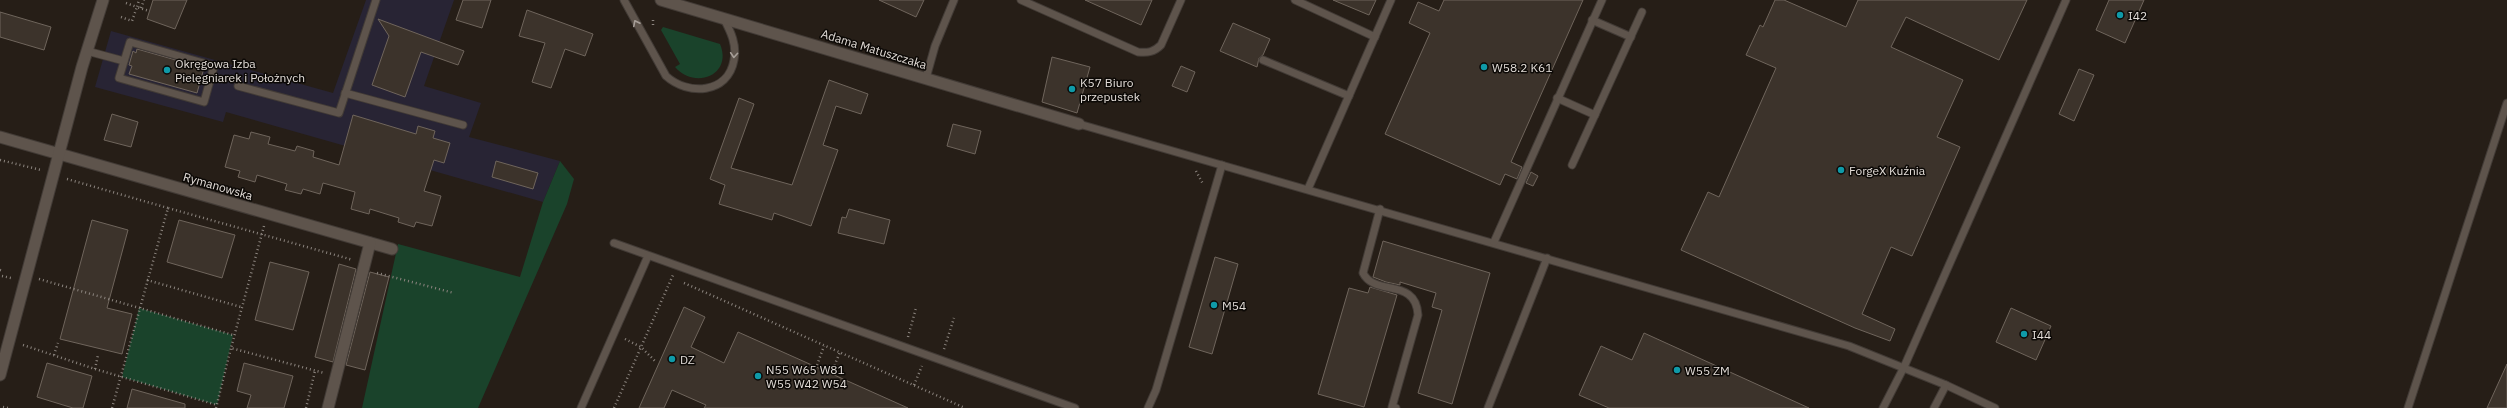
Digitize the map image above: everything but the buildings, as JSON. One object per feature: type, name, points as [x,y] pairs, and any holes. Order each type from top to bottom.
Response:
[{"type":"street","points":[[0,375],[59,176],[59,154],[102,0]]},
{"type":"street","name":"Adama Matuszczaka","points":[[661,0],[1079,124]]},
{"type":"street","name":"Rymanowska","points":[[0,137],[392,249]]},
{"type":"street","points":[[328,408],[370,243]]},
{"type":"lane","points":[[238,86],[339,113],[376,0]]},
{"type":"lane","points":[[624,0],[666,76],[674,84],[694,90],[712,87],[720,83],[732,69],[735,52],[734,41],[724,19]]},
{"type":"lane","points":[[926,78],[935,46],[954,0]]},
{"type":"lane","points":[[1021,0],[1138,52],[1147,53],[1155,51],[1161,45],[1181,0]]},
{"type":"lane","points":[[1295,0],[1375,37]]},
{"type":"lane","points":[[1308,189],[1391,0]]},
{"type":"lane","points":[[1494,242],[1602,0]]},
{"type":"lane","points":[[1883,408],[1904,367],[2066,0]]},
{"type":"lane","points":[[1572,165],[1642,12]]},
{"type":"lane","points":[[1592,20],[1631,37]]},
{"type":"lane","points":[[130,42],[214,66],[204,102],[119,78],[124,61],[130,42]]},
{"type":"lane","points":[[87,51],[124,61]]},
{"type":"lane","points":[[1263,60],[1349,96]]},
{"type":"lane","points":[[345,93],[463,125]]},
{"type":"lane","points":[[1557,98],[1595,115]]},
{"type":"lane","points":[[2408,408],[2507,103]]},
{"type":"lane","points":[[1079,124],[1380,209],[1850,346],[1904,367],[1995,408]]},
{"type":"lane","points":[[1148,408],[1156,390],[1222,165]]},
{"type":"lane","points":[[1380,209],[1363,273],[1369,281],[1408,293],[1414,298],[1418,308],[1418,315],[1392,407],[1396,408]]},
{"type":"lane","points":[[614,243],[1075,408]]},
{"type":"lane","points":[[581,408],[648,256]]},
{"type":"lane","points":[[1488,408],[1547,258]]},
{"type":"lane","points":[[1934,408],[1946,385]]},
{"type":"path","points":[[121,17],[132,20],[140,0]]},
{"type":"path","points":[[141,8],[144,0]]},
{"type":"path","points":[[126,3],[149,10]]},
{"type":"path","points":[[0,160],[262,234]]},
{"type":"path","points":[[1194,170],[1202,180],[1204,187]]},
{"type":"path","points":[[112,408],[122,377],[139,308],[168,208]]},
{"type":"path","points":[[20,344],[95,369],[217,406],[233,335],[267,213]]},
{"type":"path","points":[[614,408],[672,277],[675,265]]},
{"type":"path","points":[[667,275],[965,408]]},
{"type":"path","points":[[37,278],[233,335]]},
{"type":"path","points":[[147,280],[241,307]]},
{"type":"path","points":[[908,337],[916,308]]},
{"type":"path","points":[[614,333],[640,347],[655,361]]},
{"type":"path","points":[[54,355],[58,343]]},
{"type":"path","points":[[817,365],[824,346]]},
{"type":"path","points":[[231,348],[336,376]]},
{"type":"path","points":[[833,369],[840,352]]},
{"type":"path","points":[[95,369],[98,355]]},
{"type":"path","points":[[306,408],[316,371]]},
{"type":"path","points":[[3,406],[8,408]]},
{"type":"shaded area","points":[[366,0],[454,0],[424,86],[481,103],[469,137],[560,161],[543,202],[226,112],[223,122],[95,87],[111,31],[333,93]]},
{"type":"green space","points":[[663,27],[720,44],[723,55],[721,64],[717,71],[710,76],[701,78],[683,74],[675,67],[680,64],[661,30]]},
{"type":"green space","points":[[560,161],[574,179],[567,204],[478,408],[362,408],[398,244],[520,277],[543,202]]},
{"type":"green space","points":[[139,308],[233,335],[217,405],[122,377]]},
{"type":"place","name":"I42","points":[[2120,15]]},
{"type":"place","name":"W58.2 K61","points":[[1484,67]]},
{"type":"place","name":"Okręgowa Izba Pielęgniarek i Położnych","points":[[167,70]]},
{"type":"place","name":"K57 Biuro przepustek","points":[[1072,89]]},
{"type":"place","name":"ForgeX Kuźnia","points":[[1841,170]]},
{"type":"place","name":"M54","points":[[1214,305]]},
{"type":"place","name":"I44","points":[[2024,334]]},
{"type":"place","name":"DZ","points":[[672,359]]},
{"type":"place","name":"W55 ZM","points":[[1677,370]]},
{"type":"place","name":"N55 W65 W81 W55 W42 W54","points":[[758,376]]}]
